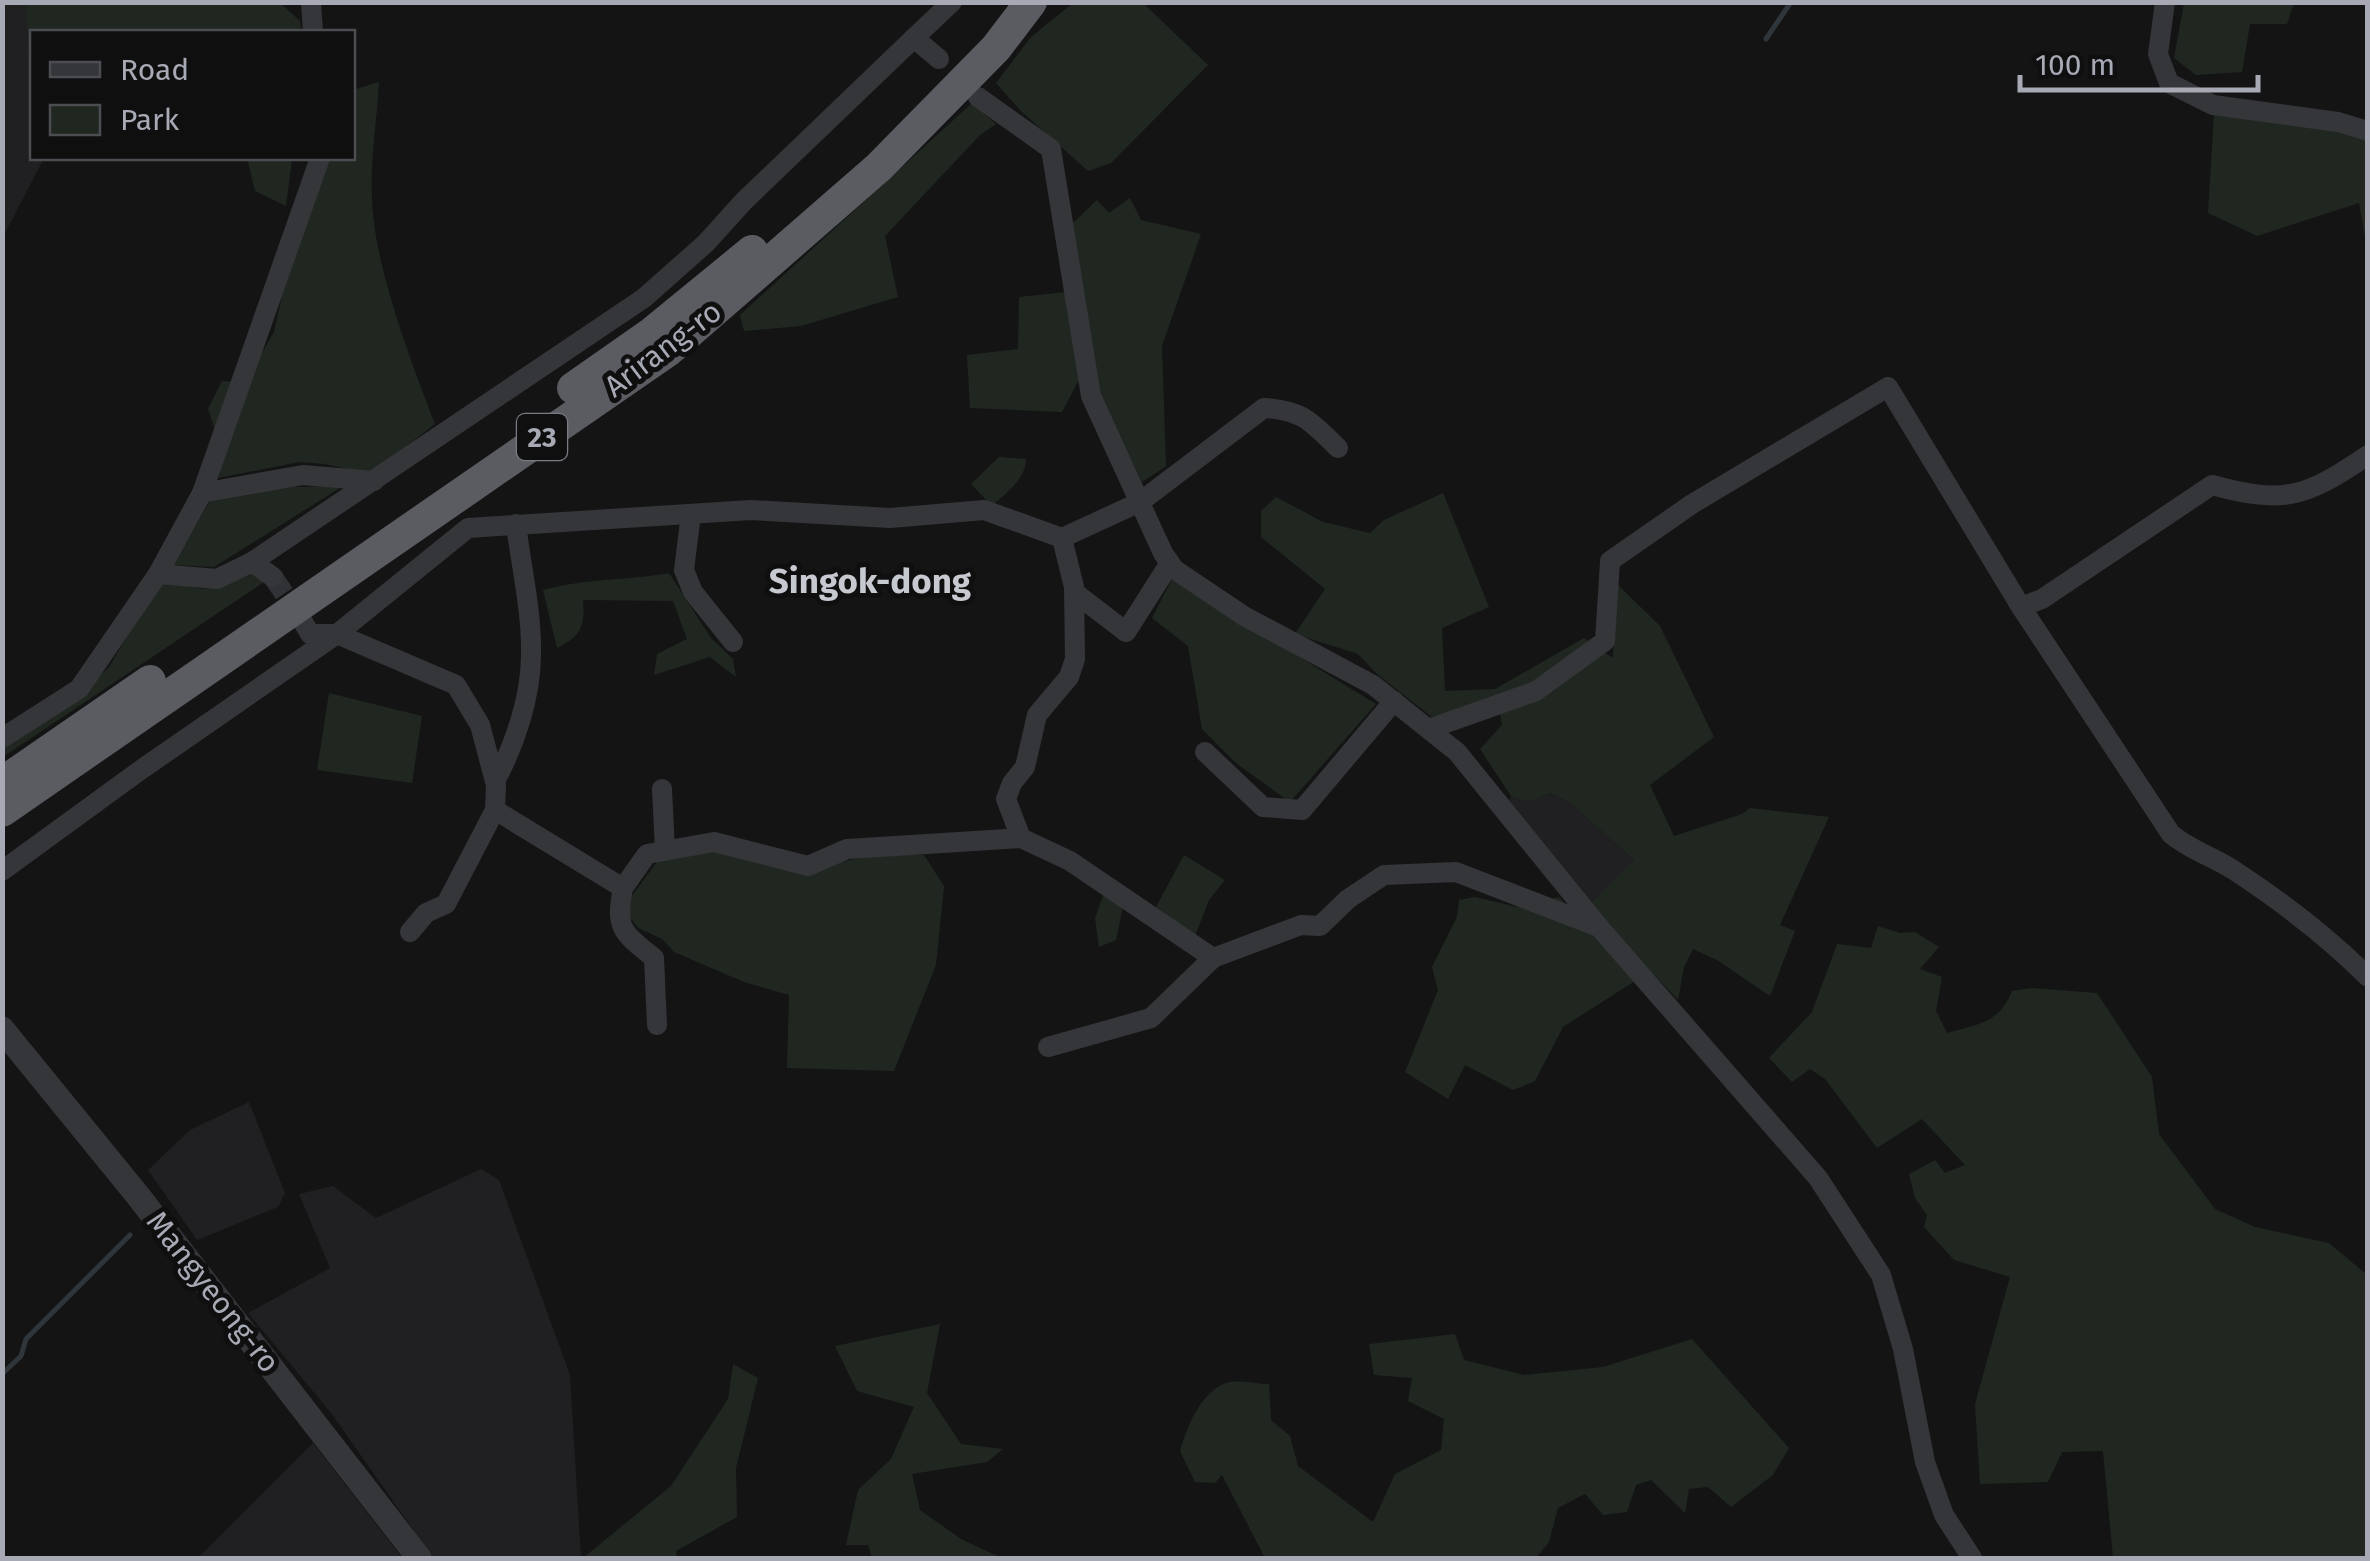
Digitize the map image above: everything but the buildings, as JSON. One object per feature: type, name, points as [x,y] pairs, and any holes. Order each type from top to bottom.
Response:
[{"type":"highway","name":"Arirang-ro","points":[[2,783],[653,332],[783,225],[881,136],[973,41],[1004,2]]},
{"type":"highway","name":"Arirang-ro","points":[[2,811],[668,350],[879,168],[996,48],[1031,2]]},
{"type":"street","points":[[311,2],[313,30]]},
{"type":"street","points":[[158,574],[217,579],[252,562],[644,298],[706,243],[744,200],[952,2]]},
{"type":"street","points":[[2165,2],[2158,54],[2170,82],[2213,106],[2338,122],[2368,132]]},
{"type":"street","points":[[914,38],[938,59]]},
{"type":"street","points":[[978,97],[1051,149],[1091,396],[1170,563],[1244,616],[1373,685],[1458,752],[1599,927],[1818,1178],[1881,1275],[1903,1349],[1924,1462],[1944,1515],[1972,1558]]},
{"type":"street","points":[[2,738],[79,689],[158,574],[202,493],[320,160]]},
{"type":"street","points":[[1429,729],[1536,691],[1605,641],[1610,561],[1692,504],[1888,387],[2021,606],[2171,834],[2189,850],[2218,861],[2280,900],[2368,977]]},
{"type":"street","points":[[2,871],[142,768],[337,634],[468,528],[750,510],[890,518],[984,510],[1062,538],[1140,502],[1264,408],[1304,415],[1338,448]]},
{"type":"street","points":[[2021,606],[2042,599],[2212,485],[2256,497],[2284,497],[2319,487],[2368,455]]},
{"type":"street","points":[[202,493],[303,475],[374,481]]},
{"type":"street","points":[[691,514],[684,570],[694,592],[734,642]]},
{"type":"street","points":[[495,781],[508,756],[531,656],[516,524]]},
{"type":"street","points":[[1021,838],[1006,799],[1012,783],[1025,767],[1037,716],[1069,676],[1075,659],[1074,592],[1062,538]]},
{"type":"street","points":[[252,562],[273,577]]},
{"type":"street","points":[[1074,592],[1126,632],[1170,563]]},
{"type":"street","points":[[303,622],[310,634],[337,634],[456,685],[480,725],[495,781],[494,810],[446,904],[426,912],[410,932]]},
{"type":"street","points":[[1206,752],[1264,807],[1302,810],[1394,701]]},
{"type":"street","points":[[662,789],[665,851]]},
{"type":"street","points":[[494,810],[624,888]]},
{"type":"street","points":[[658,1025],[654,958],[626,935],[617,918],[624,888],[646,854],[714,842],[808,866],[847,849],[1021,838],[1070,861],[1213,958]]},
{"type":"street","points":[[1048,1048],[1151,1018],[1213,958],[1301,925],[1320,926],[1348,898],[1384,875],[1456,872],[1599,927]]},
{"type":"street","name":"Mangyeong-ro","points":[[2,1029],[140,1198],[419,1558]]},
{"type":"shaded area","points":[[3,2],[25,3],[30,160],[43,160],[3,237]]},
{"type":"shaded area","points":[[1551,793],[1570,803],[1635,861],[1591,903],[1507,805],[1511,796],[1528,802]]},
{"type":"shaded area","points":[[249,1102],[285,1193],[278,1207],[197,1240],[148,1170],[190,1130]]},
{"type":"shaded area","points":[[481,1169],[499,1180],[570,1375],[581,1558],[433,1558],[331,1413],[248,1313],[330,1268],[299,1194],[333,1186],[376,1218]]},
{"type":"shaded area","points":[[313,1443],[402,1558],[198,1558]]},
{"type":"green space","points":[[2184,2],[2294,3],[2287,24],[2250,24],[2242,72],[2196,75],[2174,58]]},
{"type":"green space","points":[[25,3],[280,3],[300,21],[301,30],[30,30],[30,66]]},
{"type":"green space","points":[[1073,3],[1143,3],[1208,65],[1111,163],[1088,171],[996,83],[1031,37]]},
{"type":"green space","points":[[379,82],[372,170],[374,225],[395,313],[435,424],[370,474],[299,462],[218,478],[224,457],[208,409],[222,381],[244,383],[274,332],[294,242],[326,160],[355,160],[355,89]]},
{"type":"green space","points":[[972,103],[996,124],[980,135],[885,236],[898,297],[801,326],[744,331],[740,315]]},
{"type":"green space","points":[[2214,114],[2313,126],[2367,140],[2367,248],[2359,203],[2257,236],[2208,213]]},
{"type":"green space","points":[[247,160],[292,160],[286,206],[255,191]]},
{"type":"green space","points":[[1130,198],[1141,220],[1201,234],[1162,346],[1166,466],[1142,482],[1098,393],[1072,224],[1097,200],[1109,213]]},
{"type":"green space","points":[[1066,292],[1082,374],[1062,412],[970,408],[967,355],[1018,349],[1019,297]]},
{"type":"green space","points":[[999,457],[1026,459],[1023,473],[992,506],[971,484]]},
{"type":"green space","points":[[343,486],[214,567],[174,565],[209,502],[293,487]]},
{"type":"green space","points":[[1443,493],[1489,607],[1442,628],[1445,691],[1495,689],[1584,638],[1613,658],[1617,584],[1660,626],[1714,737],[1650,785],[1674,836],[1750,808],[1829,817],[1780,925],[1795,931],[1770,996],[1717,960],[1693,949],[1684,967],[1678,1000],[1608,926],[1591,903],[1634,860],[1570,803],[1551,793],[1528,802],[1511,796],[1480,749],[1502,725],[1497,698],[1432,717],[1358,654],[1295,634],[1325,589],[1261,537],[1261,511],[1276,497],[1323,522],[1370,533],[1384,520]]},
{"type":"green space","points":[[253,570],[267,580],[3,757],[3,747],[109,667],[160,582],[206,589]]},
{"type":"green space","points":[[669,573],[711,638],[733,659],[736,677],[710,657],[654,675],[657,654],[687,639],[673,601],[583,600],[580,629],[557,648],[543,590]]},
{"type":"green space","points":[[1172,579],[1376,704],[1290,802],[1237,764],[1202,729],[1188,646],[1152,618]]},
{"type":"green space","points":[[329,693],[422,716],[412,783],[317,770]]},
{"type":"green space","points":[[706,849],[804,870],[877,854],[924,855],[944,886],[936,965],[894,1071],[787,1068],[789,995],[744,982],[674,952],[662,939],[638,928],[623,908],[659,859]]},
{"type":"green space","points":[[1184,855],[1225,880],[1209,900],[1195,936],[1156,907]]},
{"type":"green space","points":[[1104,893],[1123,906],[1116,940],[1099,947],[1095,918]]},
{"type":"green space","points":[[1475,897],[1517,907],[1559,897],[1635,981],[1563,1027],[1535,1081],[1513,1090],[1465,1065],[1448,1099],[1405,1072],[1438,990],[1432,967],[1457,917],[1459,900]]},
{"type":"green space","points":[[1878,926],[1900,933],[1915,932],[1939,947],[1920,969],[1942,977],[1936,1011],[1947,1033],[1994,1016],[2012,991],[2032,988],[2097,993],[2152,1077],[2159,1134],[2215,1209],[2255,1227],[2329,1243],[2367,1275],[2367,1558],[2113,1558],[2103,1451],[2062,1452],[2048,1482],[1980,1484],[1975,1404],[2010,1277],[1954,1260],[1924,1227],[1927,1215],[1915,1198],[1909,1174],[1935,1160],[1945,1173],[1965,1165],[1922,1119],[1877,1148],[1825,1079],[1810,1069],[1792,1082],[1769,1058],[1812,1012],[1837,944],[1871,948]]},
{"type":"green space","points":[[940,1324],[927,1393],[961,1444],[1003,1449],[987,1462],[912,1474],[920,1510],[961,1539],[1002,1558],[872,1558],[868,1545],[846,1545],[858,1490],[891,1459],[914,1407],[857,1391],[835,1346]]},
{"type":"green space","points":[[1455,1334],[1464,1360],[1524,1375],[1603,1367],[1692,1339],[1789,1448],[1773,1475],[1731,1507],[1708,1487],[1689,1489],[1685,1513],[1651,1480],[1636,1485],[1627,1512],[1603,1515],[1585,1494],[1558,1508],[1549,1542],[1536,1558],[1265,1558],[1222,1475],[1215,1483],[1195,1482],[1180,1451],[1202,1403],[1226,1383],[1269,1384],[1271,1420],[1290,1436],[1298,1466],[1373,1522],[1395,1474],[1441,1450],[1444,1419],[1408,1401],[1412,1378],[1374,1375],[1369,1344]]},
{"type":"green space","points":[[733,1364],[758,1378],[736,1468],[737,1517],[676,1551],[677,1558],[583,1558],[671,1486],[728,1399]]},
{"type":"waterway","points":[[1766,39],[1791,2]]},
{"type":"waterway","points":[[2,1374],[21,1356],[26,1339],[130,1235]]},
{"type":"tunnel","points":[[273,577],[300,617]]},
{"type":"district","name":"Singok-dong","points":[[870,581]]}]
